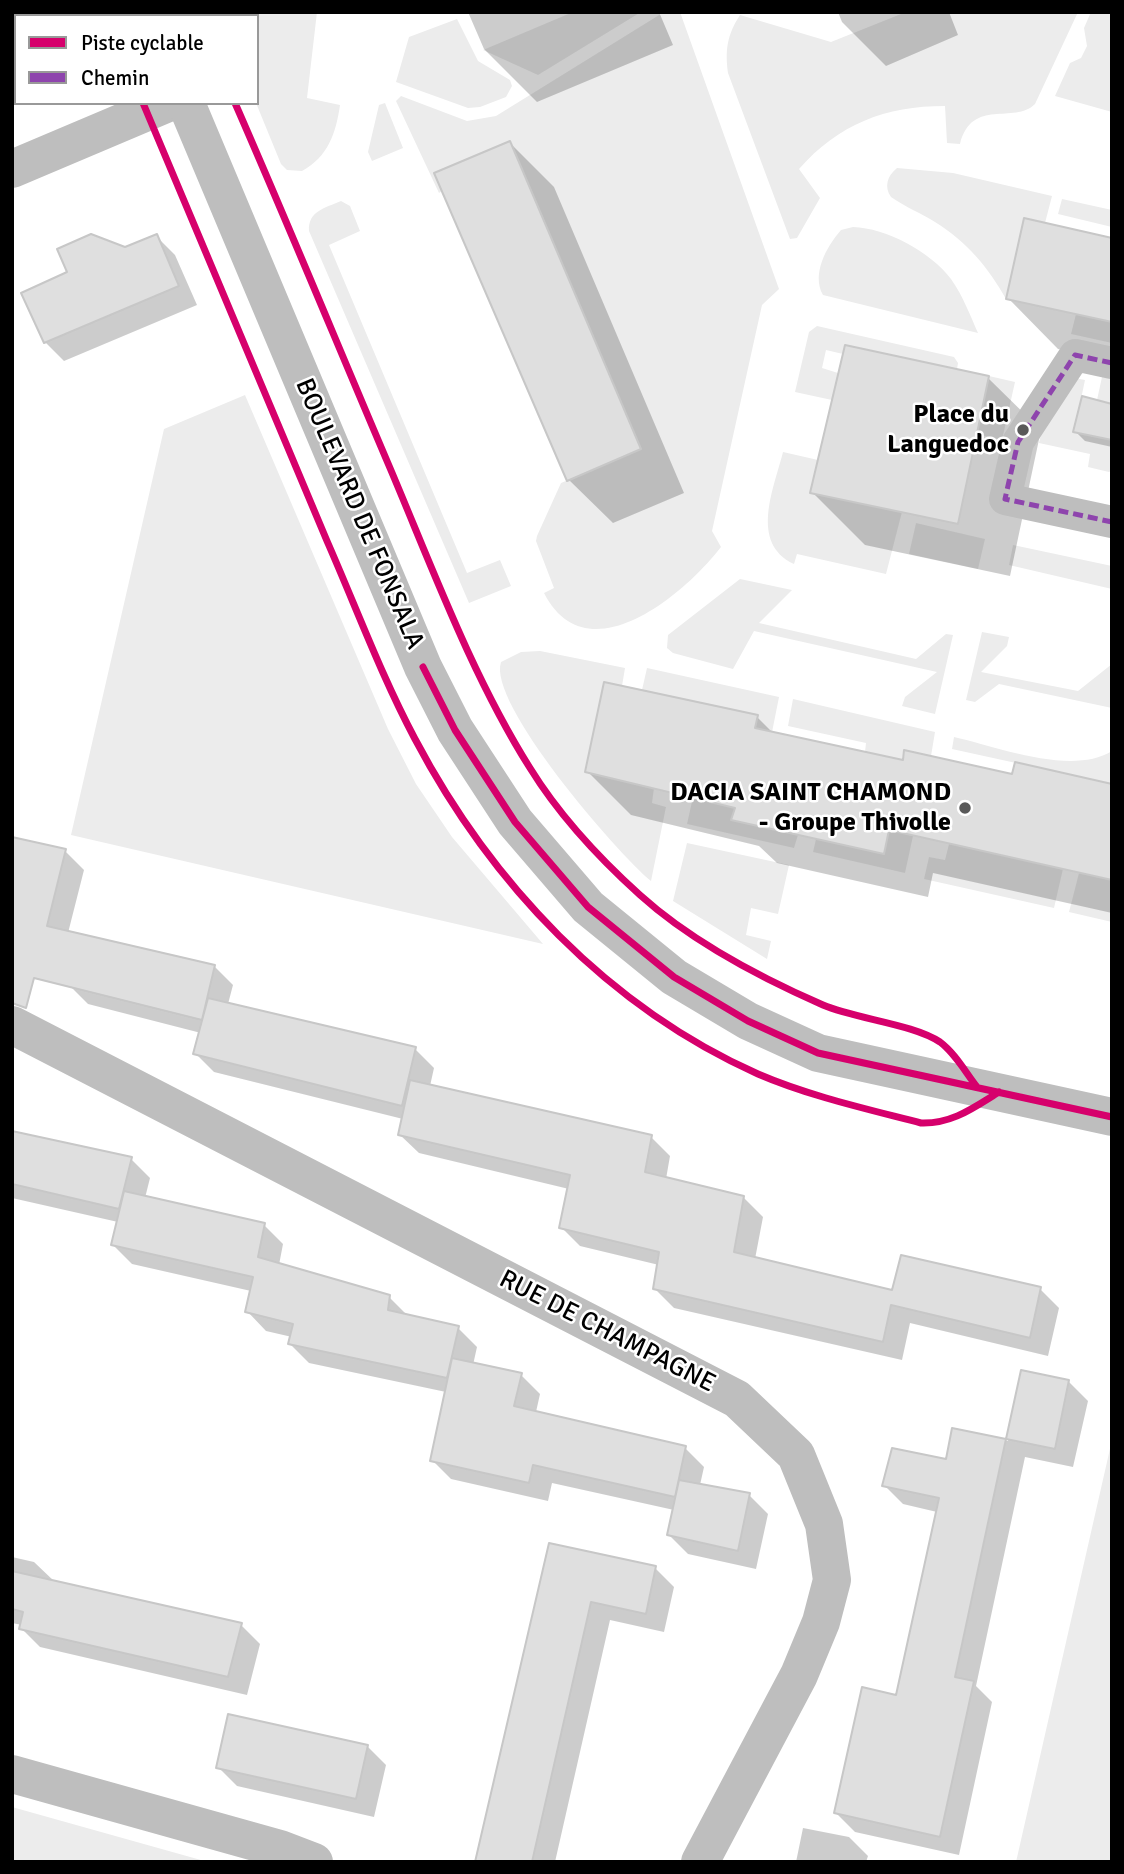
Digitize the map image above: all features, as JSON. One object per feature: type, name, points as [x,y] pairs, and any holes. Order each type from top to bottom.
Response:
[{"type":"street","points":[[12,169],[163,105]]},
{"type":"street","name":"BOULEVARD DE FONSALA","points":[[187,105],[423,667],[456,730],[515,822],[588,907],[674,977],[748,1021],[818,1053],[1112,1117]]},
{"type":"street","points":[[1112,363],[1075,355],[1018,442],[1005,499],[1112,522]]},
{"type":"street","name":"RUE DE CHAMPAGNE","points":[[12,1025],[737,1399],[796,1455],[824,1524],[832,1580],[821,1622],[799,1675],[700,1862]]},
{"type":"street","points":[[12,1774],[280,1849],[314,1862]]},
{"type":"shaded area","points":[[317,12],[307,98],[340,105],[329,143],[318,159],[302,171],[287,170],[281,164],[257,105],[259,105],[259,14],[218,14]]},
{"type":"shaded area","points":[[573,12],[641,12],[538,75],[483,50]]},
{"type":"shaded area","points":[[664,12],[680,12],[779,289],[762,305],[712,531],[721,547],[684,586],[661,604],[635,619],[609,628],[585,628],[562,617],[544,593],[554,588],[536,541],[537,536],[561,483],[641,449],[511,142],[439,193],[396,101],[401,96],[467,121],[496,116]]},
{"type":"shaded area","points":[[906,12],[1078,12],[1035,104],[1026,110],[983,116],[966,130],[960,144],[947,143],[945,106],[883,114],[847,129],[830,140],[799,169],[820,198],[797,238],[790,239],[728,73],[728,43],[732,29],[740,15],[831,42]]},
{"type":"shaded area","points":[[1091,12],[1112,12],[1112,112],[1055,96],[1070,63],[1081,58],[1087,46],[1084,28]]},
{"type":"shaded area","points":[[457,19],[478,61],[510,80],[512,86],[506,97],[480,107],[468,108],[396,82],[409,37]]},
{"type":"shaded area","points":[[385,103],[403,148],[372,161],[368,152],[379,105]]},
{"type":"shaded area","points":[[897,168],[953,173],[1052,196],[1045,223],[1024,218],[1006,299],[984,266],[957,238],[891,197],[888,182]]},
{"type":"shaded area","points":[[1062,199],[1112,210],[1112,227],[1058,214]]},
{"type":"shaded area","points":[[341,201],[350,206],[360,231],[329,245],[467,573],[500,560],[511,586],[469,603],[309,231],[314,215]]},
{"type":"shaded area","points":[[866,228],[893,237],[932,260],[955,285],[978,333],[823,295],[819,278],[822,261],[841,230]]},
{"type":"shaded area","points":[[1076,314],[1112,322],[1112,343],[1071,334]]},
{"type":"shaded area","points":[[817,326],[954,357],[958,363],[957,369],[845,345],[843,354],[826,350],[822,368],[838,373],[832,400],[795,392],[809,332]]},
{"type":"shaded area","points":[[989,376],[1015,382],[1002,440],[977,434]]},
{"type":"shaded area","points":[[1102,377],[1112,379],[1112,404],[1097,400]]},
{"type":"shaded area","points":[[1074,378],[1085,380],[1074,432],[1109,440],[1112,431],[1112,470],[1109,472],[1088,467],[1090,454],[1039,443],[1043,425]]},
{"type":"shaded area","points":[[245,395],[388,729],[416,784],[452,837],[543,944],[71,835],[164,429]]},
{"type":"shaded area","points":[[783,452],[818,460],[902,512],[886,574],[797,554],[794,564],[780,555],[772,543],[768,514]]},
{"type":"shaded area","points":[[916,523],[985,539],[978,569],[909,554]]},
{"type":"shaded area","points":[[1013,545],[1112,566],[1112,589],[1009,565]]},
{"type":"shaded area","points":[[740,579],[792,590],[759,623],[916,659],[946,634],[953,635],[935,714],[902,706],[905,697],[937,672],[754,631],[733,669],[673,653],[667,648],[668,635]]},
{"type":"shaded area","points":[[982,632],[1009,637],[1007,646],[981,672],[1078,691],[1112,664],[1112,708],[999,684],[975,702],[966,700]]},
{"type":"shaded area","points":[[540,651],[625,668],[622,686],[604,682],[585,772],[654,788],[652,803],[666,807],[651,881],[585,810],[533,742],[514,710],[502,682],[501,662],[521,652]]},
{"type":"shaded area","points":[[647,668],[779,697],[772,732],[755,728],[757,715],[642,690]]},
{"type":"shaded area","points":[[793,699],[935,732],[931,756],[905,750],[903,760],[865,752],[866,743],[788,726]]},
{"type":"shaded area","points":[[954,737],[1056,760],[1096,758],[1112,751],[1112,784],[952,749]]},
{"type":"shaded area","points":[[693,797],[735,808],[732,820],[798,835],[794,848],[687,824]]},
{"type":"shaded area","points":[[889,830],[913,836],[905,873],[813,852],[816,839],[884,854]]},
{"type":"shaded area","points":[[687,843],[789,865],[778,914],[751,908],[746,935],[771,941],[767,959],[673,901]]},
{"type":"shaded area","points":[[949,844],[1063,869],[1054,908],[924,879],[929,857],[945,860]]},
{"type":"shaded area","points":[[1079,873],[1112,880],[1112,922],[1069,912]]},
{"type":"shaded area","points":[[1112,1440],[1112,1862],[1016,1862]]},
{"type":"shaded area","points":[[12,1807],[208,1862],[12,1862]]},
{"type":"building","points":[[510,141],[641,449],[567,481],[434,173]]},
{"type":"building","points":[[1024,218],[1112,238],[1112,322],[1006,299]]},
{"type":"building","points":[[91,234],[125,247],[157,234],[179,286],[44,343],[21,293],[67,272],[57,249]]},
{"type":"building","points":[[845,345],[989,376],[958,524],[810,493]]},
{"type":"building","points":[[1082,396],[1112,404],[1112,440],[1073,432]]},
{"type":"building","points":[[604,682],[758,715],[755,728],[903,760],[904,750],[1012,774],[1015,762],[1112,784],[1112,880],[889,830],[884,854],[731,820],[735,808],[585,772]]},
{"type":"building","points":[[12,837],[66,849],[47,926],[215,965],[202,1020],[34,978],[26,1008],[12,1003]]},
{"type":"building","points":[[208,998],[416,1047],[402,1106],[193,1054]]},
{"type":"building","points":[[410,1080],[652,1135],[645,1172],[744,1196],[734,1252],[892,1290],[901,1255],[1041,1287],[1030,1338],[891,1305],[883,1342],[653,1289],[659,1252],[559,1228],[570,1175],[398,1135]]},
{"type":"building","points":[[12,1131],[132,1157],[119,1209],[12,1184]]},
{"type":"building","points":[[124,1191],[265,1223],[258,1257],[390,1295],[388,1310],[459,1326],[447,1378],[288,1344],[293,1324],[245,1312],[253,1277],[111,1245]]},
{"type":"building","points":[[452,1358],[522,1373],[514,1406],[686,1446],[675,1497],[533,1465],[529,1483],[430,1461]]},
{"type":"building","points":[[1021,1370],[1069,1380],[1055,1449],[1006,1439]]},
{"type":"building","points":[[952,1428],[1006,1439],[955,1677],[974,1681],[940,1837],[834,1813],[862,1687],[896,1695],[939,1498],[882,1486],[892,1448],[946,1459]]},
{"type":"building","points":[[679,1480],[750,1493],[738,1551],[667,1535]]},
{"type":"building","points":[[549,1543],[656,1566],[646,1614],[591,1602],[532,1862],[475,1862]]},
{"type":"building","points":[[12,1571],[242,1623],[228,1677],[19,1629],[23,1612],[12,1609]]},
{"type":"building","points":[[228,1714],[368,1745],[356,1799],[216,1768]]},
{"type":"marked path","points":[[1112,363],[1075,355],[1018,442],[1005,499],[1112,522]]},
{"type":"cycle path","points":[[144,105],[391,690],[445,792],[517,891],[604,977],[652,1014],[703,1046],[777,1082],[921,1123],[952,1118],[999,1092]]},
{"type":"cycle path","points":[[236,105],[471,659],[509,733],[554,802],[580,835],[640,895],[704,943],[775,983],[823,1005],[929,1036],[951,1052],[977,1087]]},
{"type":"cycle path","points":[[423,667],[455,730],[515,822],[588,907],[674,977],[748,1021],[818,1053],[1112,1117]]},
{"type":"place","name":"Place du Languedoc","points":[[1023,430]]},
{"type":"place","name":"DACIA SAINT CHAMOND - Groupe Thivolle","points":[[965,808]]}]
